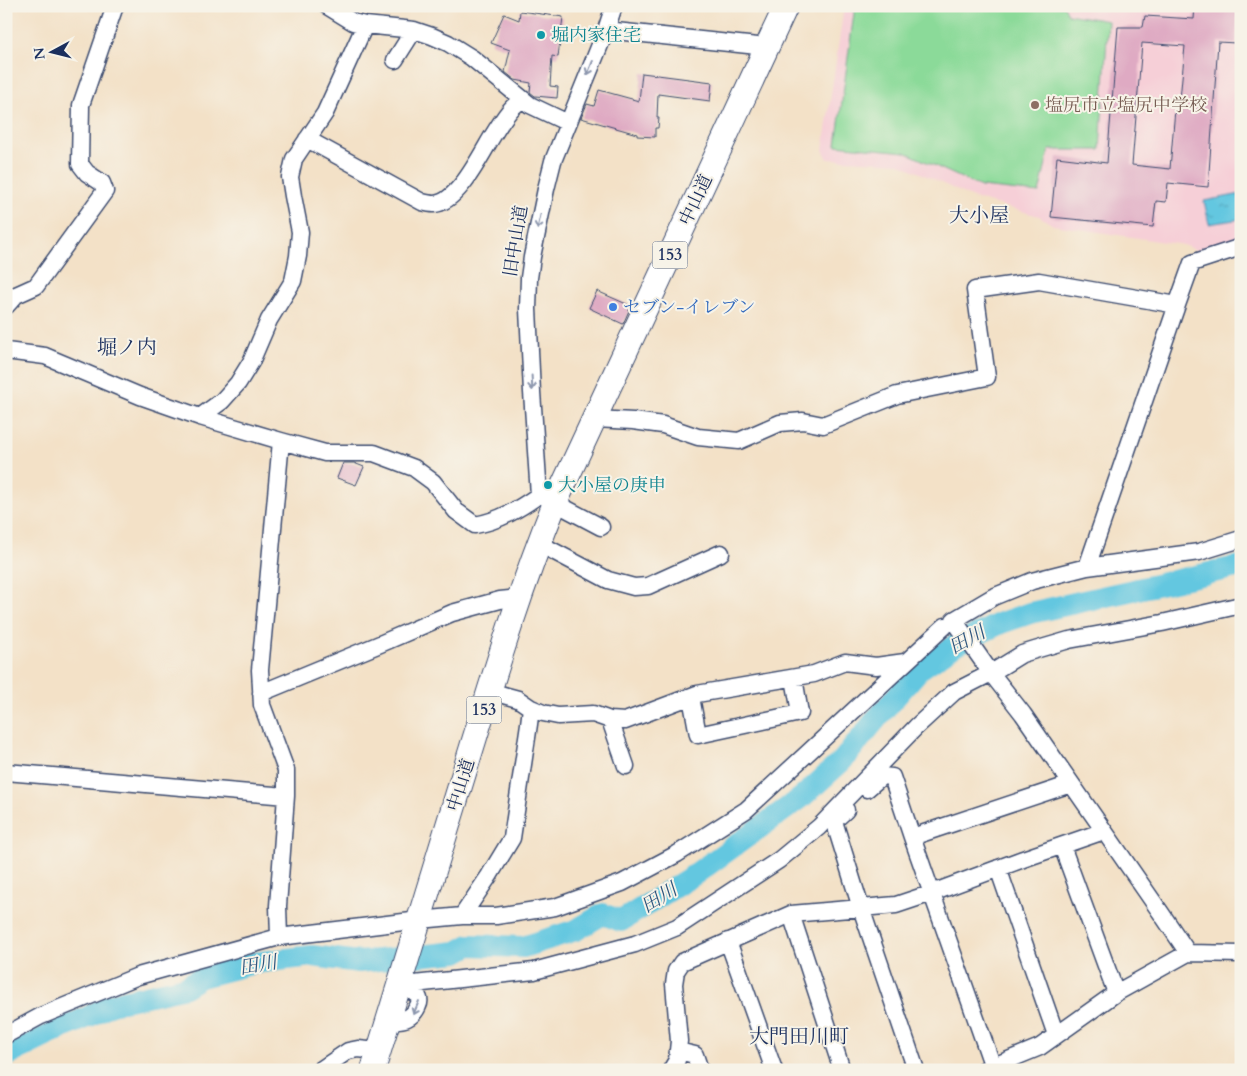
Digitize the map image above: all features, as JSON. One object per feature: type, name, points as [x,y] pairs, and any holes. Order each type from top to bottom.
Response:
[{"type":"highway","name":"中山道","points":[[376,1060],[489,691],[538,543],[547,499],[594,418],[786,6]]},
{"type":"street","points":[[6,306],[16,295],[36,286],[105,191],[102,183],[88,173],[80,164],[81,105],[115,6]]},
{"type":"street","points":[[327,6],[353,22],[414,30],[440,39],[472,58],[530,106],[568,122]]},
{"type":"street","name":"旧中山道","points":[[547,499],[530,347],[529,278],[553,161],[614,6]]},
{"type":"street","points":[[200,417],[222,401],[238,383],[251,362],[269,320],[293,281],[300,232],[292,196],[290,176],[294,159],[325,113],[365,25]]},
{"type":"street","points":[[395,60],[414,30]]},
{"type":"street","points":[[606,30],[766,47]]},
{"type":"street","points":[[307,139],[422,202],[434,204],[442,202],[452,195],[464,182],[494,133],[514,106],[522,100]]},
{"type":"street","points":[[1087,567],[1192,263],[1241,247]]},
{"type":"street","points":[[594,418],[663,425],[698,437],[739,441],[780,423],[803,421],[823,425],[897,395],[987,377],[975,290],[1039,281],[1177,305]]},
{"type":"street","points":[[6,351],[45,356],[140,396],[200,417],[281,441],[325,453],[374,453],[414,468],[433,482],[456,511],[475,525],[505,517],[524,506],[547,499],[601,527]]},
{"type":"street","points":[[279,937],[278,906],[286,796],[286,770],[262,704],[260,670],[281,441]]},
{"type":"street","points":[[6,1036],[41,1016],[138,976],[279,937],[419,923],[462,916],[496,916],[555,908],[622,883],[677,854],[746,810],[905,662],[952,624],[993,597],[1032,581],[1087,567],[1199,552],[1241,539]]},
{"type":"street","points":[[538,543],[608,580],[634,587],[648,586],[721,553]]},
{"type":"street","points":[[261,693],[452,612],[500,600],[519,598]]},
{"type":"street","points":[[400,983],[414,984],[534,971],[635,944],[677,927],[779,860],[818,827],[916,727],[954,692],[1022,654],[1035,650],[1069,640],[1241,606]]},
{"type":"street","points":[[952,624],[1023,714],[1188,953]]},
{"type":"street","points":[[489,691],[518,699],[530,708],[543,713],[558,716],[593,714],[610,720],[625,721],[697,694],[814,674],[845,662],[876,666],[905,662]]},
{"type":"street","points":[[691,696],[698,735],[800,713],[794,678]]},
{"type":"street","points":[[462,916],[512,838],[530,724],[530,708]]},
{"type":"street","points":[[610,720],[626,766]]},
{"type":"street","points":[[6,772],[286,796]]},
{"type":"street","points":[[916,1070],[834,822],[882,776],[892,777],[989,1068],[1040,1047],[1116,993],[1188,953],[1241,954]]},
{"type":"street","points":[[912,837],[1070,784]]},
{"type":"street","points":[[671,1070],[677,1060],[679,1041],[674,984],[676,971],[682,962],[791,914],[896,905],[1104,831]]},
{"type":"street","points":[[1062,846],[1116,993]]},
{"type":"street","points":[[998,868],[1056,1036]]},
{"type":"street","points":[[791,914],[842,1070]]},
{"type":"street","points":[[728,941],[774,1070]]},
{"type":"street","points":[[320,1070],[348,1052],[358,1049],[376,1060]]},
{"type":"street","points":[[678,1051],[695,1054],[700,1070]]},
{"type":"shaded area","name":"塩尻市立塩尻中学校","points":[[844,6],[1241,6],[1241,241],[1200,252],[1184,245],[1053,225],[1039,216],[973,198],[899,163],[828,159],[823,150]]},
{"type":"green space","points":[[855,6],[1064,6],[1068,14],[1108,21],[1100,150],[1049,150],[1039,193],[981,187],[905,152],[836,145]]},
{"type":"water","points":[[1241,194],[1241,219],[1209,224],[1204,201]]},
{"type":"building","points":[[1195,6],[1238,6],[1236,43],[1218,42],[1208,187],[1168,183],[1166,202],[1156,201],[1153,227],[1051,217],[1057,157],[1107,163],[1118,27],[1143,27],[1145,16],[1194,19]],"holes":[[[1142,43],[1185,46],[1179,110],[1175,109],[1170,169],[1132,165]]]},
{"type":"building","points":[[520,11],[563,17],[558,57],[552,56],[550,86],[558,87],[557,98],[535,96],[530,92],[531,83],[515,80],[505,72],[510,50],[491,43],[504,14],[519,20]]},
{"type":"building","points":[[642,73],[712,82],[710,101],[658,94],[657,118],[659,118],[658,128],[655,128],[655,137],[637,136],[637,134],[581,118],[587,104],[594,106],[599,90],[639,101]]},
{"type":"building","points":[[597,291],[631,306],[623,324],[589,308]]},
{"type":"building","points":[[343,463],[354,463],[364,467],[356,485],[337,478]]},
{"type":"waterway","name":"田川","points":[[6,1056],[111,1004],[185,987],[201,977],[254,963],[312,956],[359,962],[457,952],[469,945],[523,947],[576,930],[603,914],[621,921],[694,875],[801,798],[842,761],[920,669],[955,645],[1001,623],[1030,613],[1241,566]]},
{"type":"place","name":"堀内家住宅","points":[[541,35]]},
{"type":"place","name":"塩尻市立塩尻中学校","points":[[1035,105]]},
{"type":"place","name":"セブン-イレブン","points":[[613,307]]},
{"type":"place","name":"大小屋の庚申","points":[[548,485]]},
{"type":"district","name":"大小屋","points":[[979,215]]},
{"type":"district","name":"堀ノ内","points":[[127,347]]},
{"type":"district","name":"大門田川町","points":[[799,1036]]}]
